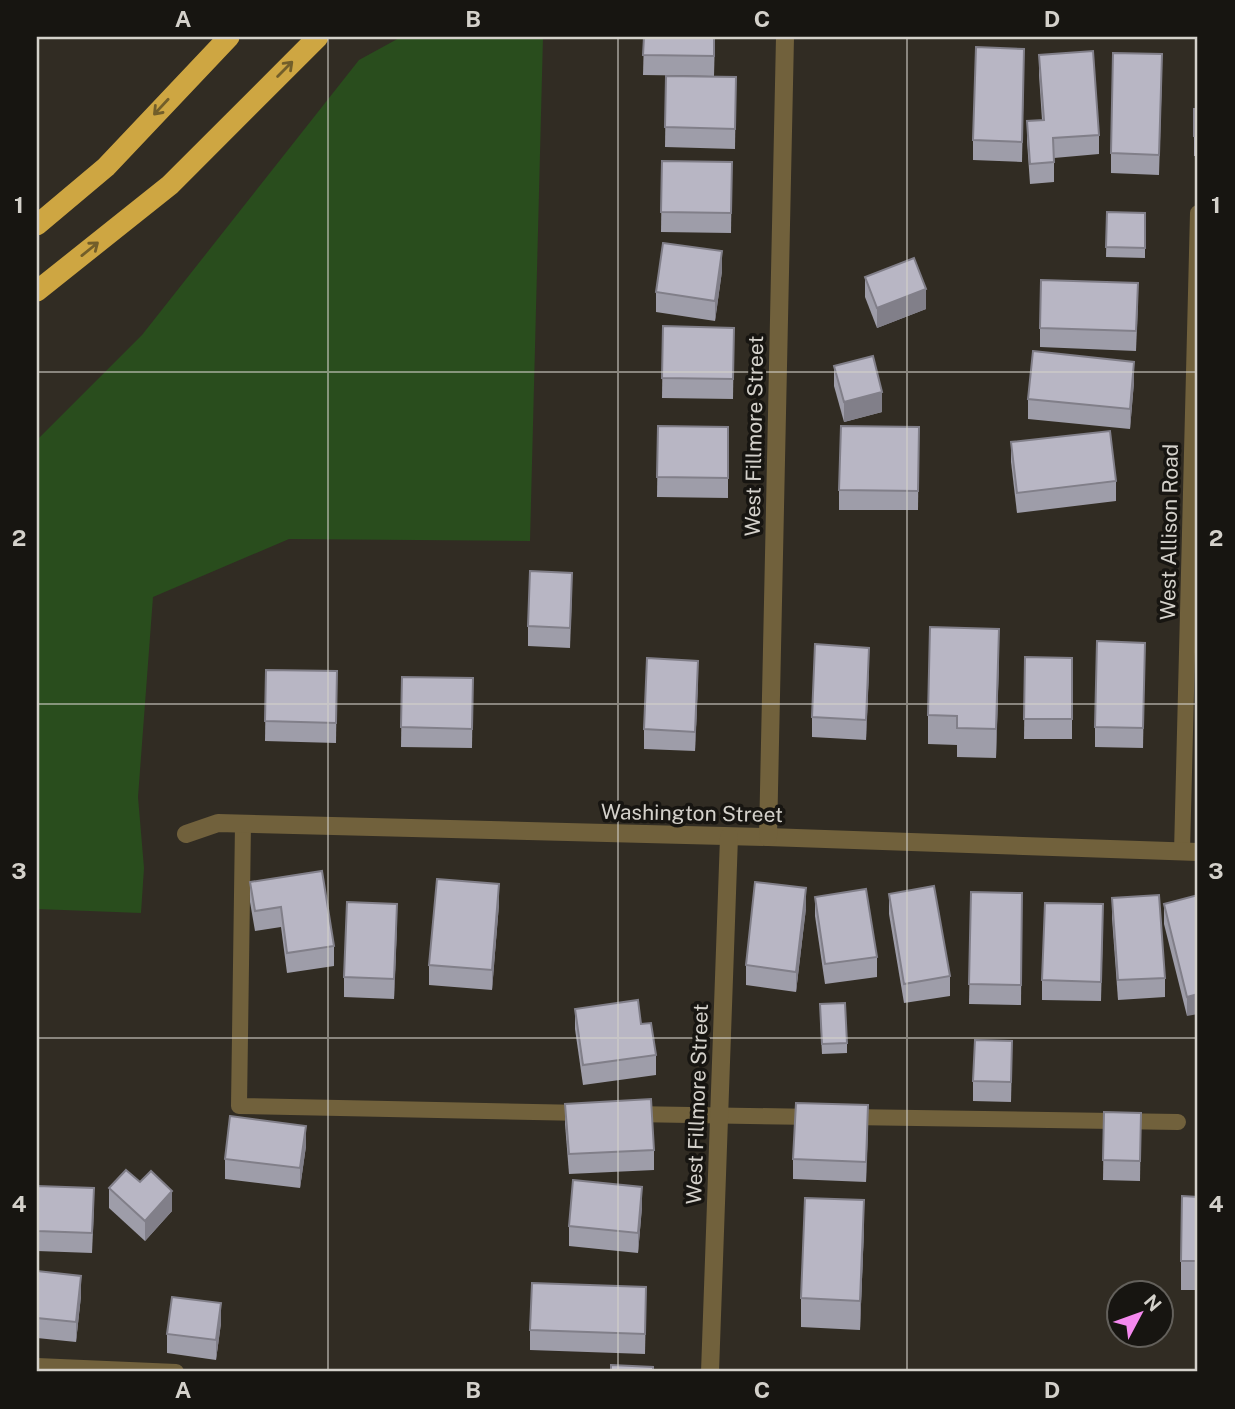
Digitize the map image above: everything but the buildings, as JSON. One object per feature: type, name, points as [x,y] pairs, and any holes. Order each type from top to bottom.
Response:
[{"type":"highway","points":[[37,225],[106,167],[229,37]]},
{"type":"highway","points":[[37,291],[170,185],[318,37]]},
{"type":"street","name":"West Fillmore Street","points":[[768,837],[785,37]]},
{"type":"street","name":"Washington Street","points":[[186,835],[218,823],[768,837],[1190,852]]},
{"type":"street","name":"West Fillmore Street","points":[[710,1372],[729,837]]},
{"type":"lane","name":"West Allison Road","points":[[1190,852],[1198,212]]},
{"type":"lane","points":[[243,824],[239,1106],[1178,1122]]},
{"type":"lane","points":[[37,1366],[176,1372]]},
{"type":"green space","points":[[401,37],[543,37],[530,541],[289,539],[153,597],[138,797],[144,868],[141,913],[37,909],[37,440],[142,335],[359,60]]}]
